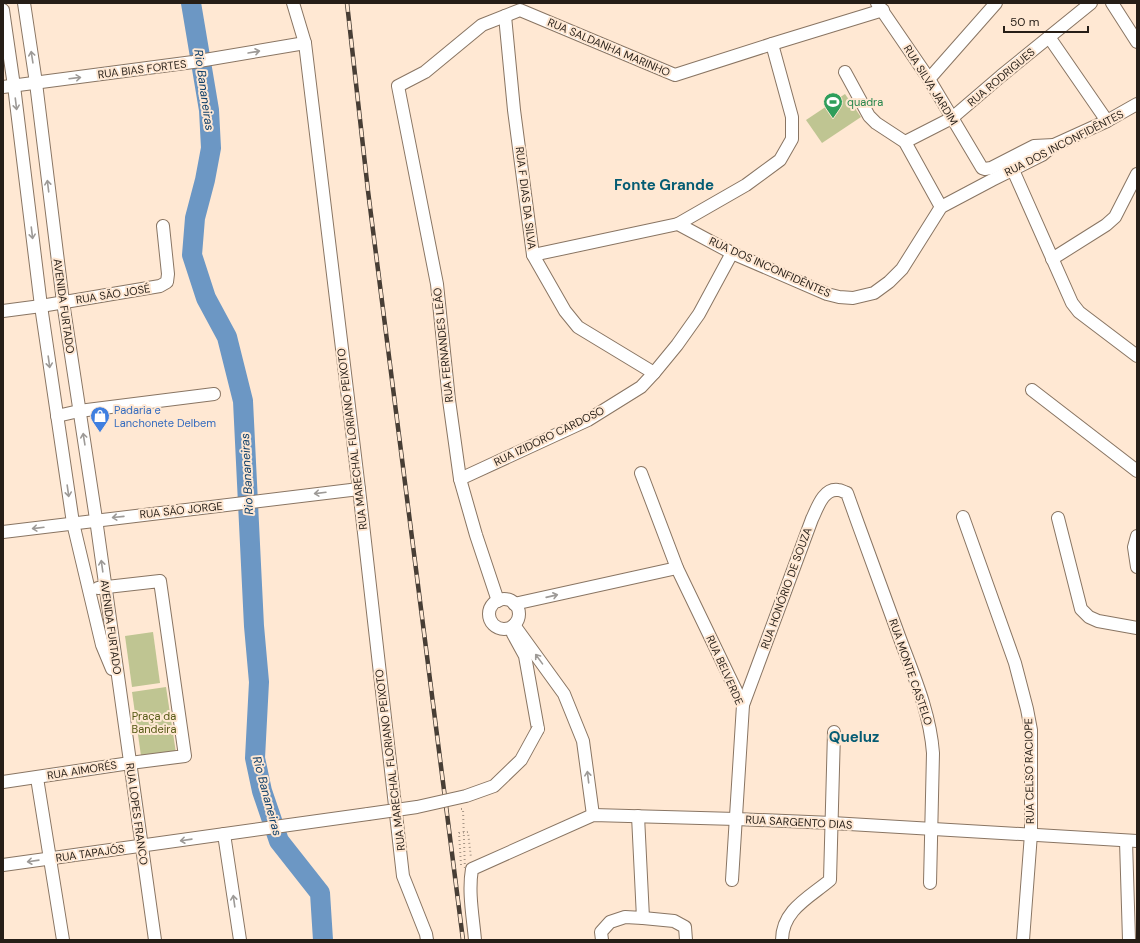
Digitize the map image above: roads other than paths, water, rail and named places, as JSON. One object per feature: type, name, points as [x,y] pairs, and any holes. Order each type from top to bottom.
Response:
[{"type":"street","name":"AVENIDA FURTADO","points":[[24,3],[36,83],[63,302],[96,520],[119,687]]},
{"type":"street","name":"RUA MARECHAL FLORIANO PEIXOTO","points":[[293,3],[305,43],[359,489],[403,876],[427,940]]},
{"type":"street","points":[[929,79],[996,3]]},
{"type":"street","name":"RUA RODRIGUES","points":[[905,142],[952,118],[1091,3]]},
{"type":"street","points":[[1112,3],[1137,42]]},
{"type":"street","name":"RUA SALDANHA MARINHO","points":[[398,86],[426,72],[482,25],[505,16],[521,6],[675,75],[880,7]]},
{"type":"street","name":"RUA SILVA JARDIM","points":[[880,7],[929,79],[982,168],[991,168],[1034,146],[1054,145]]},
{"type":"street","name":"AVENIDA FURTADO","points":[[3,10],[8,86],[73,523],[102,645],[119,687]]},
{"type":"street","name":"RUA F DIAS DA SILVA","points":[[505,16],[514,110],[533,256],[565,311],[578,327],[654,373]]},
{"type":"street","points":[[1049,37],[1107,121]]},
{"type":"street","name":"RUA BIAS FORTES","points":[[8,86],[192,62],[305,43]]},
{"type":"street","points":[[533,256],[678,224],[746,185],[780,160],[792,139],[792,117],[772,44]]},
{"type":"street","points":[[845,72],[872,120],[905,142],[941,207]]},
{"type":"street","name":"RUA FERNANDES LEÃO","points":[[398,86],[437,284],[449,400],[460,479],[476,535],[498,601]]},
{"type":"street","name":"RUA DOS INCONFIDÊNTES","points":[[678,224],[732,253],[827,294],[853,298],[864,296],[874,293],[882,288],[902,269],[941,207],[1042,155],[1054,145],[1107,121],[1137,104]]},
{"type":"street","points":[[1013,170],[1072,303],[1079,312],[1137,356]]},
{"type":"street","points":[[1052,259],[1106,225],[1114,217],[1137,174]]},
{"type":"street","name":"RUA SÃO JOSÉ","points":[[3,311],[160,286],[167,282],[168,274],[163,226]]},
{"type":"street","name":"RUA IZIDORO CARDOSO","points":[[460,479],[588,420],[641,387],[677,345],[699,314],[732,253]]},
{"type":"street","points":[[1032,390],[1137,471]]},
{"type":"street","points":[[57,416],[79,411],[214,394]]},
{"type":"street","name":"RUA BELVERDE","points":[[641,473],[677,568],[743,705],[732,880]]},
{"type":"street","name":"RUA SÃO JORGE","points":[[3,532],[359,489]]},
{"type":"street","name":"RUA HONÓRIO DE SOUZA","points":[[743,705],[812,519],[824,496],[831,491],[838,490],[847,493]]},
{"type":"street","name":"RUA MONTE CASTELO","points":[[847,493],[908,658],[932,735],[932,828],[930,883]]},
{"type":"street","name":"RUA CELSO RACIOPE","points":[[963,516],[1015,663],[1031,730],[1031,834],[1023,940]]},
{"type":"street","points":[[1058,518],[1081,609],[1089,617],[1137,628]]},
{"type":"street","points":[[1137,536],[1134,547],[1137,567]]},
{"type":"street","points":[[514,604],[677,568]]},
{"type":"street","name":"RUA AIMORÉS","points":[[3,782],[184,756],[160,581],[105,587]]},
{"type":"street","points":[[89,590],[105,587]]},
{"type":"street","points":[[498,601],[510,601],[514,604],[518,609],[518,620],[512,627],[504,629],[493,625],[489,614],[493,604],[498,601]]},
{"type":"street","points":[[512,627],[564,694],[583,741],[593,815]]},
{"type":"street","name":"RUA TAPAJÓS","points":[[3,866],[418,807],[466,796],[494,786],[521,760],[538,729],[525,656],[512,627]]},
{"type":"street","name":"RUA LOPES FRANCO","points":[[119,687],[155,940]]},
{"type":"street","points":[[782,940],[786,919],[797,906],[830,880],[834,732]]},
{"type":"street","points":[[37,778],[63,940]]},
{"type":"street","name":"RUA SARGENTO DIAS","points":[[475,940],[469,870],[593,815],[832,823],[1132,841]]},
{"type":"street","points":[[638,816],[643,918]]},
{"type":"street","points":[[224,834],[240,940]]},
{"type":"street","points":[[1130,940],[1132,841]]},
{"type":"street","points":[[602,940],[601,932],[610,922],[625,917],[674,921],[685,927],[686,940]]},
{"type":"waterway","name":"Rio Bananeiras","points":[[191,3],[209,110],[211,148],[205,180],[195,218],[192,255],[206,298],[227,337],[243,401],[254,626],[259,682],[255,758],[262,791],[279,841],[320,893],[323,940]]},
{"type":"railway","points":[[347,3],[368,191],[463,940]]},
{"type":"place","name":"quadra","points":[[833,119]]},
{"type":"place","name":"Padaria e Lanchonete Delbem","points":[[100,433]]},
{"type":"district","name":"Fonte Grande","points":[[664,185]]},
{"type":"district","name":"Queluz","points":[[854,737]]},
{"type":"park label","name":"Praça da Bandeira","points":[[154,722]]}]
